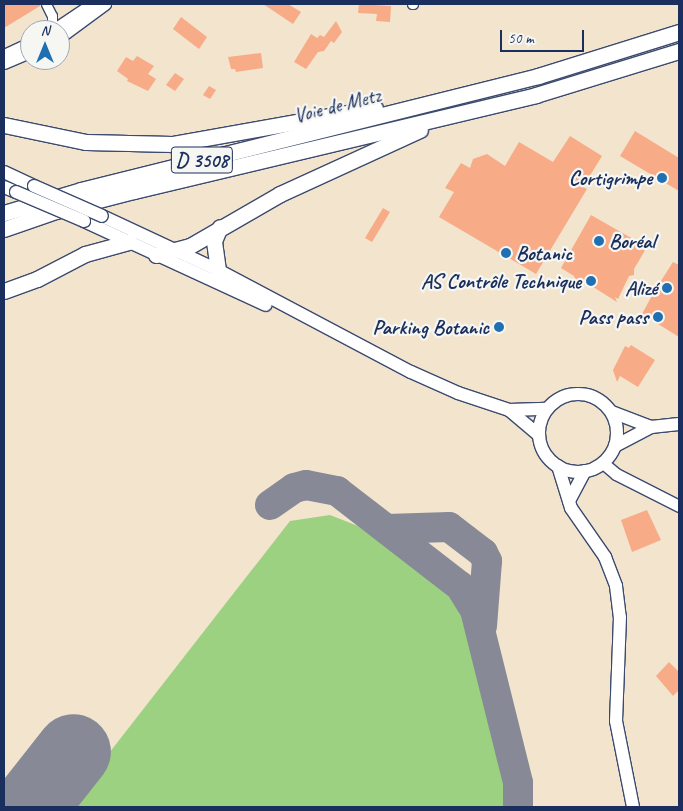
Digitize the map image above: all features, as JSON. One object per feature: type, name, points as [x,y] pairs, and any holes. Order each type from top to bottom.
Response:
[{"type":"highway","name":"Voie de Metz","points":[[4,213],[81,190],[538,76],[679,32]]},
{"type":"highway","name":"Voie de Metz","points":[[4,229],[56,211],[134,191],[536,95],[679,51]]},
{"type":"highway","points":[[4,126],[86,142],[172,144],[219,138],[538,76]]},
{"type":"highway","points":[[156,255],[179,251],[220,227],[379,147],[457,114]]},
{"type":"highway","points":[[218,270],[214,240],[220,227]]},
{"type":"highway","points":[[4,292],[37,279],[85,254],[129,242]]},
{"type":"main road","points":[[4,172],[218,270],[344,338],[446,388],[509,410],[539,435],[548,458],[558,466],[585,471],[603,463],[615,446],[651,427],[679,424]]},
{"type":"main road","points":[[4,187],[344,338]]},
{"type":"main road","points":[[539,435],[547,409],[556,400],[580,393],[598,398],[612,412],[617,423],[615,446]]},
{"type":"main road","points":[[509,410],[547,409]]},
{"type":"main road","points":[[612,412],[651,427]]},
{"type":"main road","points":[[558,466],[569,501],[605,558],[616,586],[620,616],[616,721],[634,807]]},
{"type":"main road","points":[[569,501],[585,471]]},
{"type":"street","points":[[46,4],[52,20]]},
{"type":"street","points":[[67,20],[92,4]]},
{"type":"street","points":[[70,30],[105,4]]},
{"type":"street","points":[[4,55],[20,48]]},
{"type":"street","points":[[4,63],[20,56]]},
{"type":"street","points":[[603,463],[616,474],[679,506]]},
{"type":"green space","points":[[330,515],[358,526],[437,583],[456,605],[469,633],[505,786],[505,807],[67,807],[290,521]]},
{"type":"building","points":[[4,4],[40,4],[40,6],[4,28]]},
{"type":"building","points":[[263,4],[288,4],[301,12],[293,24]]},
{"type":"building","points":[[359,4],[391,6],[390,22],[376,21],[377,14],[358,13]]},
{"type":"building","points":[[181,17],[207,37],[199,49],[173,29]]},
{"type":"building","points":[[336,21],[342,32],[334,43],[331,41],[324,51],[318,52],[306,69],[294,62],[311,34],[317,38],[320,35],[324,37]]},
{"type":"building","points":[[261,53],[263,68],[236,72],[235,69],[231,69],[228,57]]},
{"type":"building","points":[[137,56],[154,66],[148,74],[156,79],[148,91],[127,81],[128,79],[117,71],[126,57],[133,61]]},
{"type":"building","points":[[175,73],[184,79],[175,91],[166,85]]},
{"type":"building","points":[[209,86],[216,90],[210,99],[203,95]]},
{"type":"building","points":[[635,131],[679,158],[679,191],[620,156]]},
{"type":"building","points":[[570,136],[602,156],[583,187],[587,189],[536,274],[439,217],[454,192],[445,188],[461,163],[470,168],[473,159],[487,154],[505,166],[519,142],[553,162]]},
{"type":"building","points":[[383,208],[390,212],[372,242],[365,238]]},
{"type":"building","points":[[591,215],[647,247],[634,269],[634,275],[629,276],[618,299],[615,297],[617,302],[582,280],[576,281],[574,276],[561,268]]},
{"type":"building","points":[[673,262],[679,265],[679,337],[642,314],[655,290],[654,285],[659,284]]},
{"type":"building","points":[[631,345],[655,360],[638,387],[620,376],[617,382],[613,370],[625,346],[629,348]]},
{"type":"building","points":[[647,510],[661,540],[632,552],[621,520]]},
{"type":"building","points":[[669,662],[679,672],[679,690],[673,696],[656,676]]},
{"type":"taxiway","points":[[270,505],[294,488],[306,485],[337,491],[460,586],[475,610],[518,783],[518,807]]},
{"type":"taxiway","points":[[387,529],[449,527],[483,553],[487,561],[482,626]]},
{"type":"runway","points":[[29,807],[73,751]]},
{"type":"place","name":"Cortigrimpe","points":[[662,178]]},
{"type":"place","name":"Boréal","points":[[599,241]]},
{"type":"place","name":"Botanic","points":[[506,253]]},
{"type":"place","name":"AS Contrôle Technique","points":[[591,281]]},
{"type":"place","name":"Alizé","points":[[667,288]]},
{"type":"place","name":"Pass pass","points":[[658,317]]},
{"type":"place","name":"Parking Botanic","points":[[499,327]]}]
